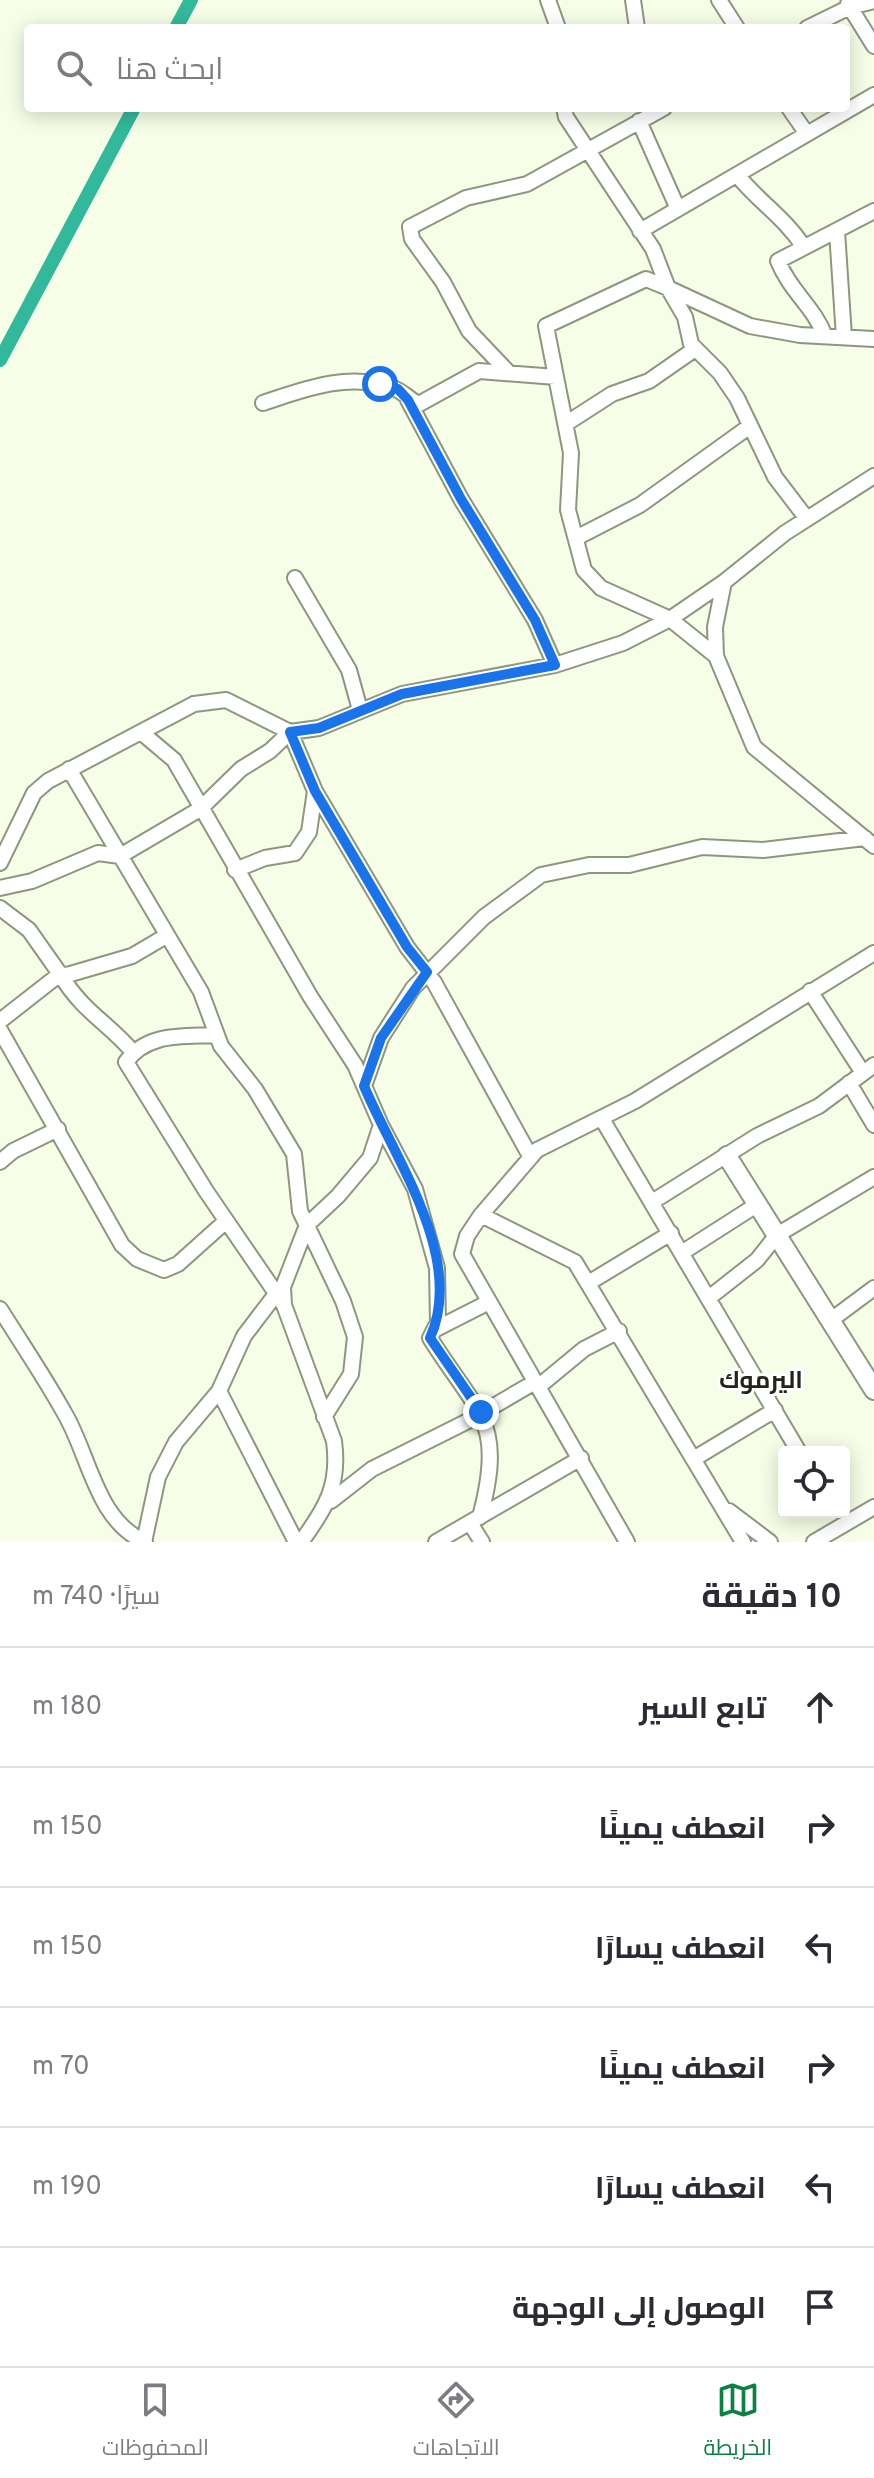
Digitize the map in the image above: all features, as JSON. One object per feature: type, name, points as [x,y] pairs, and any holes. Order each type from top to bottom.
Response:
[{"type":"street","points":[[548,0],[557,24]]},
{"type":"street","points":[[633,0],[636,24]]},
{"type":"street","points":[[719,0],[734,24]]},
{"type":"street","points":[[814,24],[848,4],[874,1]]},
{"type":"street","points":[[848,4],[874,46]]},
{"type":"street","points":[[850,109],[874,95]]},
{"type":"street","points":[[566,112],[653,249],[668,288],[685,317],[695,349],[720,373],[737,398],[775,477],[807,519]]},
{"type":"street","points":[[508,372],[469,331],[443,282],[412,239],[410,227],[466,198],[527,184],[656,112]]},
{"type":"street","points":[[792,112],[807,134]]},
{"type":"street","points":[[640,231],[845,112]]},
{"type":"street","points":[[639,121],[678,209]]},
{"type":"street","points":[[737,175],[759,201],[787,220],[803,246]]},
{"type":"street","points":[[825,336],[818,318],[795,296],[778,261],[874,211]]},
{"type":"street","points":[[837,231],[844,337]]},
{"type":"street","points":[[716,656],[670,619],[601,588],[584,570],[568,510],[571,453],[546,326],[646,279],[750,326],[874,339]]},
{"type":"street","points":[[567,423],[612,394],[649,381],[695,349]]},
{"type":"street","points":[[408,400],[419,404],[479,371],[556,377]]},
{"type":"street","points":[[263,403],[322,384],[354,381],[398,389],[408,400],[461,499],[535,620],[555,665]]},
{"type":"street","points":[[576,538],[640,505],[750,426]]},
{"type":"street","points":[[0,863],[34,793],[69,769],[194,704],[226,700],[290,732],[319,728],[402,694],[555,665],[623,643],[670,619],[807,519],[874,476]]},
{"type":"street","points":[[295,578],[349,670],[360,710]]},
{"type":"street","points":[[724,582],[715,627],[716,656],[754,747],[869,842]]},
{"type":"street","points":[[290,732],[315,791],[363,867],[407,947],[427,972],[486,1072],[530,1156]]},
{"type":"street","points":[[0,888],[32,881],[98,853],[120,856],[200,809],[241,769],[270,751],[290,732]]},
{"type":"street","points":[[142,733],[174,760],[235,870],[355,1065],[381,1125],[415,1189],[428,1227],[439,1295],[430,1338],[481,1412],[492,1453],[490,1480],[475,1520],[482,1542]]},
{"type":"street","points":[[69,769],[201,992],[217,1035],[294,1154],[300,1211],[343,1301],[355,1337],[351,1374],[324,1417]]},
{"type":"street","points":[[235,870],[265,858],[295,853],[309,832],[315,791]]},
{"type":"street","points":[[364,1086],[381,1038],[427,972],[484,917],[541,875],[589,865],[629,865],[702,847],[763,850],[869,842]]},
{"type":"street","points":[[0,908],[29,930],[85,1010],[117,1033],[133,1052]]},
{"type":"street","points":[[0,1021],[60,974],[82,973],[132,956],[166,936]]},
{"type":"street","points":[[624,1541],[581,1458],[462,1254],[467,1236],[530,1156],[602,1119],[874,953]]},
{"type":"street","points":[[652,1202],[784,1122],[819,1106],[869,1069],[810,991]]},
{"type":"street","points":[[0,1030],[122,1245],[137,1259],[164,1270],[178,1264],[226,1221]]},
{"type":"street","points":[[217,1035],[160,1038],[137,1047],[126,1062],[226,1221],[281,1295],[336,1456],[331,1501]]},
{"type":"street","points":[[849,1083],[874,1125]]},
{"type":"street","points":[[602,1119],[796,1446]]},
{"type":"street","points":[[0,1309],[66,1415],[112,1516],[132,1536],[144,1542],[158,1477],[176,1442],[219,1391],[244,1336],[281,1295],[307,1225],[338,1196],[370,1158],[381,1125]]},
{"type":"street","points":[[0,1162],[13,1151],[58,1129]]},
{"type":"street","points":[[727,1156],[874,1390]]},
{"type":"street","points":[[710,1297],[757,1260],[777,1235],[874,1177]]},
{"type":"street","points":[[683,1252],[758,1204]]},
{"type":"street","points":[[481,1215],[575,1262],[590,1282],[743,1542]]},
{"type":"street","points":[[590,1282],[671,1233]]},
{"type":"street","points":[[831,1320],[874,1288]]},
{"type":"street","points":[[434,1330],[489,1302]]},
{"type":"street","points":[[219,1391],[299,1542],[331,1501],[372,1469],[536,1385],[584,1349],[619,1331]]},
{"type":"street","points":[[695,1458],[775,1410]]},
{"type":"street","points":[[436,1542],[581,1458]]},
{"type":"street","points":[[723,1507],[770,1542]]},
{"type":"street","points":[[814,1542],[838,1519],[874,1507]]},
{"type":"waterway","points":[[178,24],[191,0]]},
{"type":"waterway","points":[[0,360],[132,112]]},
{"type":"district","name":"اليرموك","points":[[761,1380]]},
{"type":"route","points":[[380,384],[398,389],[408,400],[461,499],[535,620],[555,665],[402,694],[319,728],[290,732],[315,791],[344,835],[407,947],[427,972],[381,1038],[364,1086],[415,1189],[428,1227],[439,1295],[438,1322],[430,1338],[481,1412]]}]
